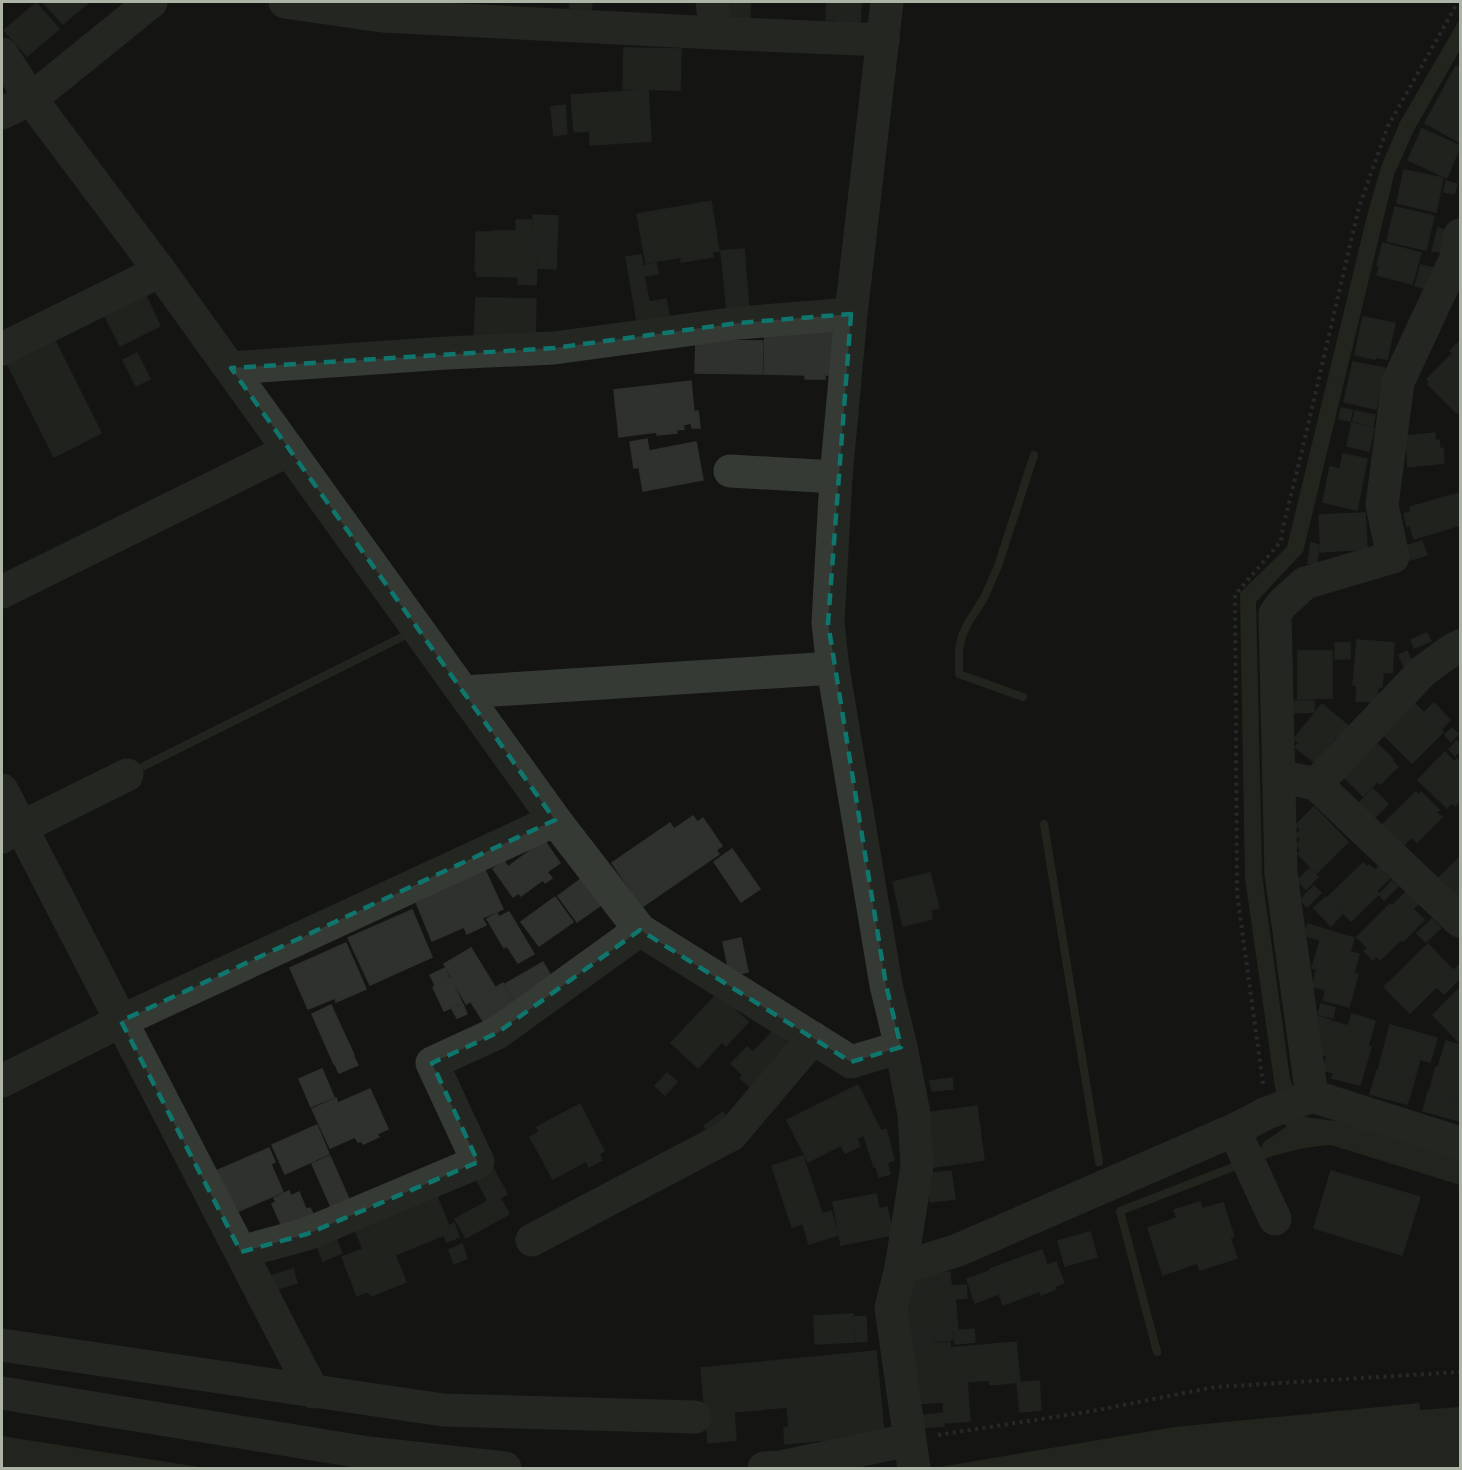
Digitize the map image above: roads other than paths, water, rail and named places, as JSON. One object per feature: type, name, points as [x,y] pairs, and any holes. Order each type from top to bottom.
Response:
[{"type":"street","points":[[2,113],[31,99],[151,2]]},
{"type":"street","points":[[285,2],[381,16],[883,40]]},
{"type":"street","points":[[712,2],[716,33]]},
{"type":"street","points":[[764,1468],[912,1456],[891,1308],[901,1268],[917,1166],[914,1114],[886,985],[833,668],[828,623],[836,477],[850,314],[887,2]]},
{"type":"street","points":[[2,54],[31,99],[231,368],[555,820],[640,930],[851,1062],[901,1047]]},
{"type":"street","points":[[1297,1102],[1281,874],[1275,614],[1282,604],[1305,584],[1394,557],[1382,505],[1398,382],[1456,258],[1461,235]]},
{"type":"street","points":[[2,350],[160,271]]},
{"type":"street","points":[[231,368],[554,348],[738,323],[850,314]]},
{"type":"street","points":[[2,592],[289,450]]},
{"type":"street","points":[[730,471],[836,477]]},
{"type":"street","points":[[1316,784],[1423,671],[1461,646]]},
{"type":"street","points":[[464,692],[833,668]]},
{"type":"street","points":[[11,832],[127,775]]},
{"type":"street","points":[[1279,776],[1316,784],[1461,921]]},
{"type":"street","points":[[2,790],[11,832],[121,1021],[313,1392]]},
{"type":"street","points":[[2,1081],[121,1021],[555,820]]},
{"type":"street","points":[[241,1252],[307,1234],[478,1162],[432,1063],[497,1033],[640,930]]},
{"type":"street","points":[[532,1240],[731,1135],[813,1038]]},
{"type":"street","points":[[901,1268],[957,1250],[1297,1102],[1461,1143]]},
{"type":"street","points":[[1234,1130],[1275,1219]]},
{"type":"street","points":[[2,1345],[443,1410],[695,1417]]},
{"type":"street","points":[[2,1393],[368,1453],[505,1468]]},
{"type":"waterway","points":[[1023,697],[959,674],[959,649],[968,623],[984,598],[998,566],[1034,455]]},
{"type":"waterway","points":[[134,771],[404,636]]},
{"type":"waterway","points":[[1044,824],[1099,1162]]},
{"type":"waterway","points":[[1157,1352],[1120,1211],[1236,1166]]}]
